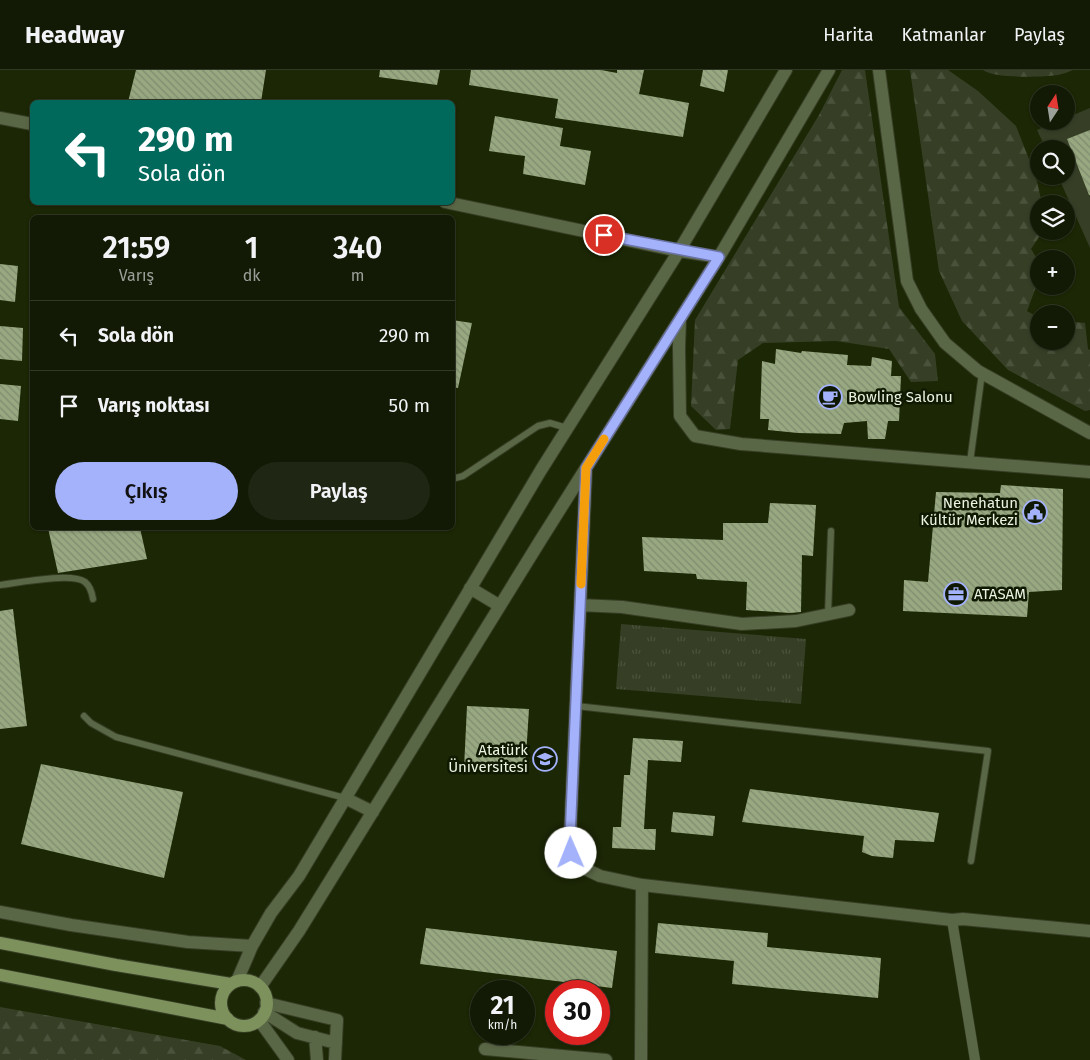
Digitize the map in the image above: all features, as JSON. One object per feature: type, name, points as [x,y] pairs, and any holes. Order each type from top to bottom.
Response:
[{"type":"main road","points":[[0,943],[125,967],[234,983],[249,981],[260,987],[265,994],[263,1012],[251,1024],[245,1025],[236,1024],[228,1019],[0,975]]},
{"type":"main road","points":[[228,1019],[222,1008],[221,999],[225,990],[234,983]]},
{"type":"street","points":[[234,983],[271,913],[299,876],[470,588],[567,428],[679,251],[786,70]]},
{"type":"street","points":[[260,987],[299,931],[719,257],[829,70]]},
{"type":"street","points":[[879,70],[906,281],[921,309],[945,343],[982,373],[1090,433]]},
{"type":"street","points":[[0,118],[30,124]]},
{"type":"street","points":[[455,204],[679,251],[719,257]]},
{"type":"street","points":[[681,317],[679,348],[680,416],[696,436],[741,444],[1090,472]]},
{"type":"street","points":[[586,468],[571,853],[576,865],[600,876],[642,885],[952,920],[963,919],[1090,931]]},
{"type":"street","points":[[470,588],[500,606]]},
{"type":"street","points":[[580,605],[622,607],[742,624],[796,621],[849,610]]},
{"type":"street","points":[[345,798],[373,812]]},
{"type":"street","points":[[641,1060],[642,885]]},
{"type":"street","points":[[0,912],[71,925],[188,942],[252,946]]},
{"type":"street","points":[[952,920],[975,1060]]},
{"type":"street","points":[[263,1012],[296,1033],[336,1043]]},
{"type":"street","points":[[263,1012],[337,1020],[335,1060]]},
{"type":"street","points":[[263,1012],[288,1060]]},
{"type":"street","points":[[315,1037],[317,1060]]},
{"type":"street","points":[[485,1049],[524,1056],[606,1060]]},
{"type":"lane","points":[[970,462],[982,373]]},
{"type":"lane","points":[[455,478],[463,476],[538,426],[550,423],[567,428]]},
{"type":"lane","points":[[828,614],[831,531]]},
{"type":"lane","points":[[0,585],[57,578],[77,578],[85,582],[94,599]]},
{"type":"lane","points":[[576,706],[988,751],[971,862]]},
{"type":"lane","points":[[84,716],[90,723],[116,737],[345,798]]},
{"type":"shaded area","name":"Atatürk Üniversitesi","points":[[0,70],[1090,70],[1090,1060],[0,1060]]},
{"type":"green space","points":[[842,70],[865,70],[899,307],[935,354],[938,381],[911,382],[889,349],[836,341],[763,343],[738,360],[730,429],[716,430],[691,406],[695,320],[819,115]]},
{"type":"green space","points":[[910,70],[948,70],[978,91],[1016,126],[1030,162],[1030,185],[1038,185],[1040,195],[1030,195],[1030,240],[1037,240],[1030,250],[1030,295],[1033,295],[1027,311],[1030,313],[1030,350],[1075,350],[1075,322],[1085,323],[1088,349],[1090,350],[1090,410],[1085,411],[1008,370],[962,321],[939,271]]},
{"type":"green space","points":[[983,70],[1073,70],[1058,75],[1030,77],[998,75]]},
{"type":"green space","points":[[1090,108],[1090,248],[1075,214],[1075,195],[1066,195],[1062,185],[1075,185],[1075,140],[1042,140],[1037,130],[1075,130],[1075,114]]},
{"type":"green space","points":[[621,624],[806,639],[801,704],[616,689]]},
{"type":"green space","points":[[0,1007],[220,1046],[246,1060],[0,1060]]},
{"type":"building","points":[[136,70],[266,70],[261,100],[128,100]]},
{"type":"building","points":[[380,70],[440,70],[437,85],[379,77]]},
{"type":"building","points":[[471,70],[601,70],[617,73],[617,70],[644,70],[639,94],[689,103],[683,137],[555,118],[558,99],[469,85]]},
{"type":"building","points":[[703,70],[728,70],[724,92],[700,86]]},
{"type":"building","points":[[495,116],[563,128],[560,146],[591,151],[585,185],[523,174],[525,156],[489,151]]},
{"type":"building","points":[[1090,130],[1090,195],[1075,159],[1075,140],[1067,139]]},
{"type":"building","points":[[0,264],[18,266],[15,302],[0,300]]},
{"type":"building","points":[[455,320],[472,323],[458,388],[455,388]]},
{"type":"building","points":[[0,326],[23,328],[22,361],[0,359]]},
{"type":"building","name":"Bowling Salonu","points":[[776,349],[801,353],[802,351],[848,355],[847,365],[871,366],[872,357],[892,361],[891,376],[901,376],[899,421],[888,421],[885,439],[868,439],[867,421],[844,423],[841,434],[768,430],[769,419],[760,419],[762,361],[775,364]]},
{"type":"building","points":[[0,384],[21,386],[18,421],[0,419]]},
{"type":"building","points":[[1001,485],[1063,489],[1062,590],[1029,592],[1027,617],[903,611],[904,580],[928,582],[936,492],[1000,493]]},
{"type":"building","points":[[770,503],[816,505],[813,556],[802,555],[801,612],[746,610],[747,582],[697,579],[696,574],[644,571],[642,537],[723,540],[723,523],[768,523]]},
{"type":"building","points":[[48,530],[140,530],[147,559],[58,573]]},
{"type":"building","points":[[13,609],[27,726],[0,729],[0,611]]},
{"type":"building","points":[[467,706],[529,709],[525,772],[464,768]]},
{"type":"building","points":[[633,738],[683,741],[681,762],[648,760],[644,829],[656,829],[655,850],[612,848],[613,827],[621,827],[624,775],[630,775]]},
{"type":"building","points":[[41,764],[183,792],[164,878],[21,844]]},
{"type":"building","points":[[750,789],[939,813],[934,842],[895,840],[893,858],[872,856],[862,852],[864,836],[742,822]]},
{"type":"building","points":[[673,812],[715,816],[713,836],[671,832]]},
{"type":"building","points":[[658,923],[768,933],[767,947],[881,958],[878,998],[732,984],[734,961],[655,953]]},
{"type":"building","points":[[426,928],[617,951],[612,988],[610,988],[610,980],[548,980],[420,964]]},
{"type":"slow traffic","points":[[581,584],[586,468],[604,439]]},
{"type":"place","name":"Bowling Salonu","points":[[830,397]]},
{"type":"place","name":"Nenehatun Kültür Merkezi","points":[[1035,512]]},
{"type":"place","name":"ATASAM","points":[[956,594]]},
{"type":"place","name":"Atatürk Üniversitesi","points":[[545,759]]},
{"type":"route","points":[[571,853],[570,838],[586,468],[719,257],[679,251],[604,235]]}]
